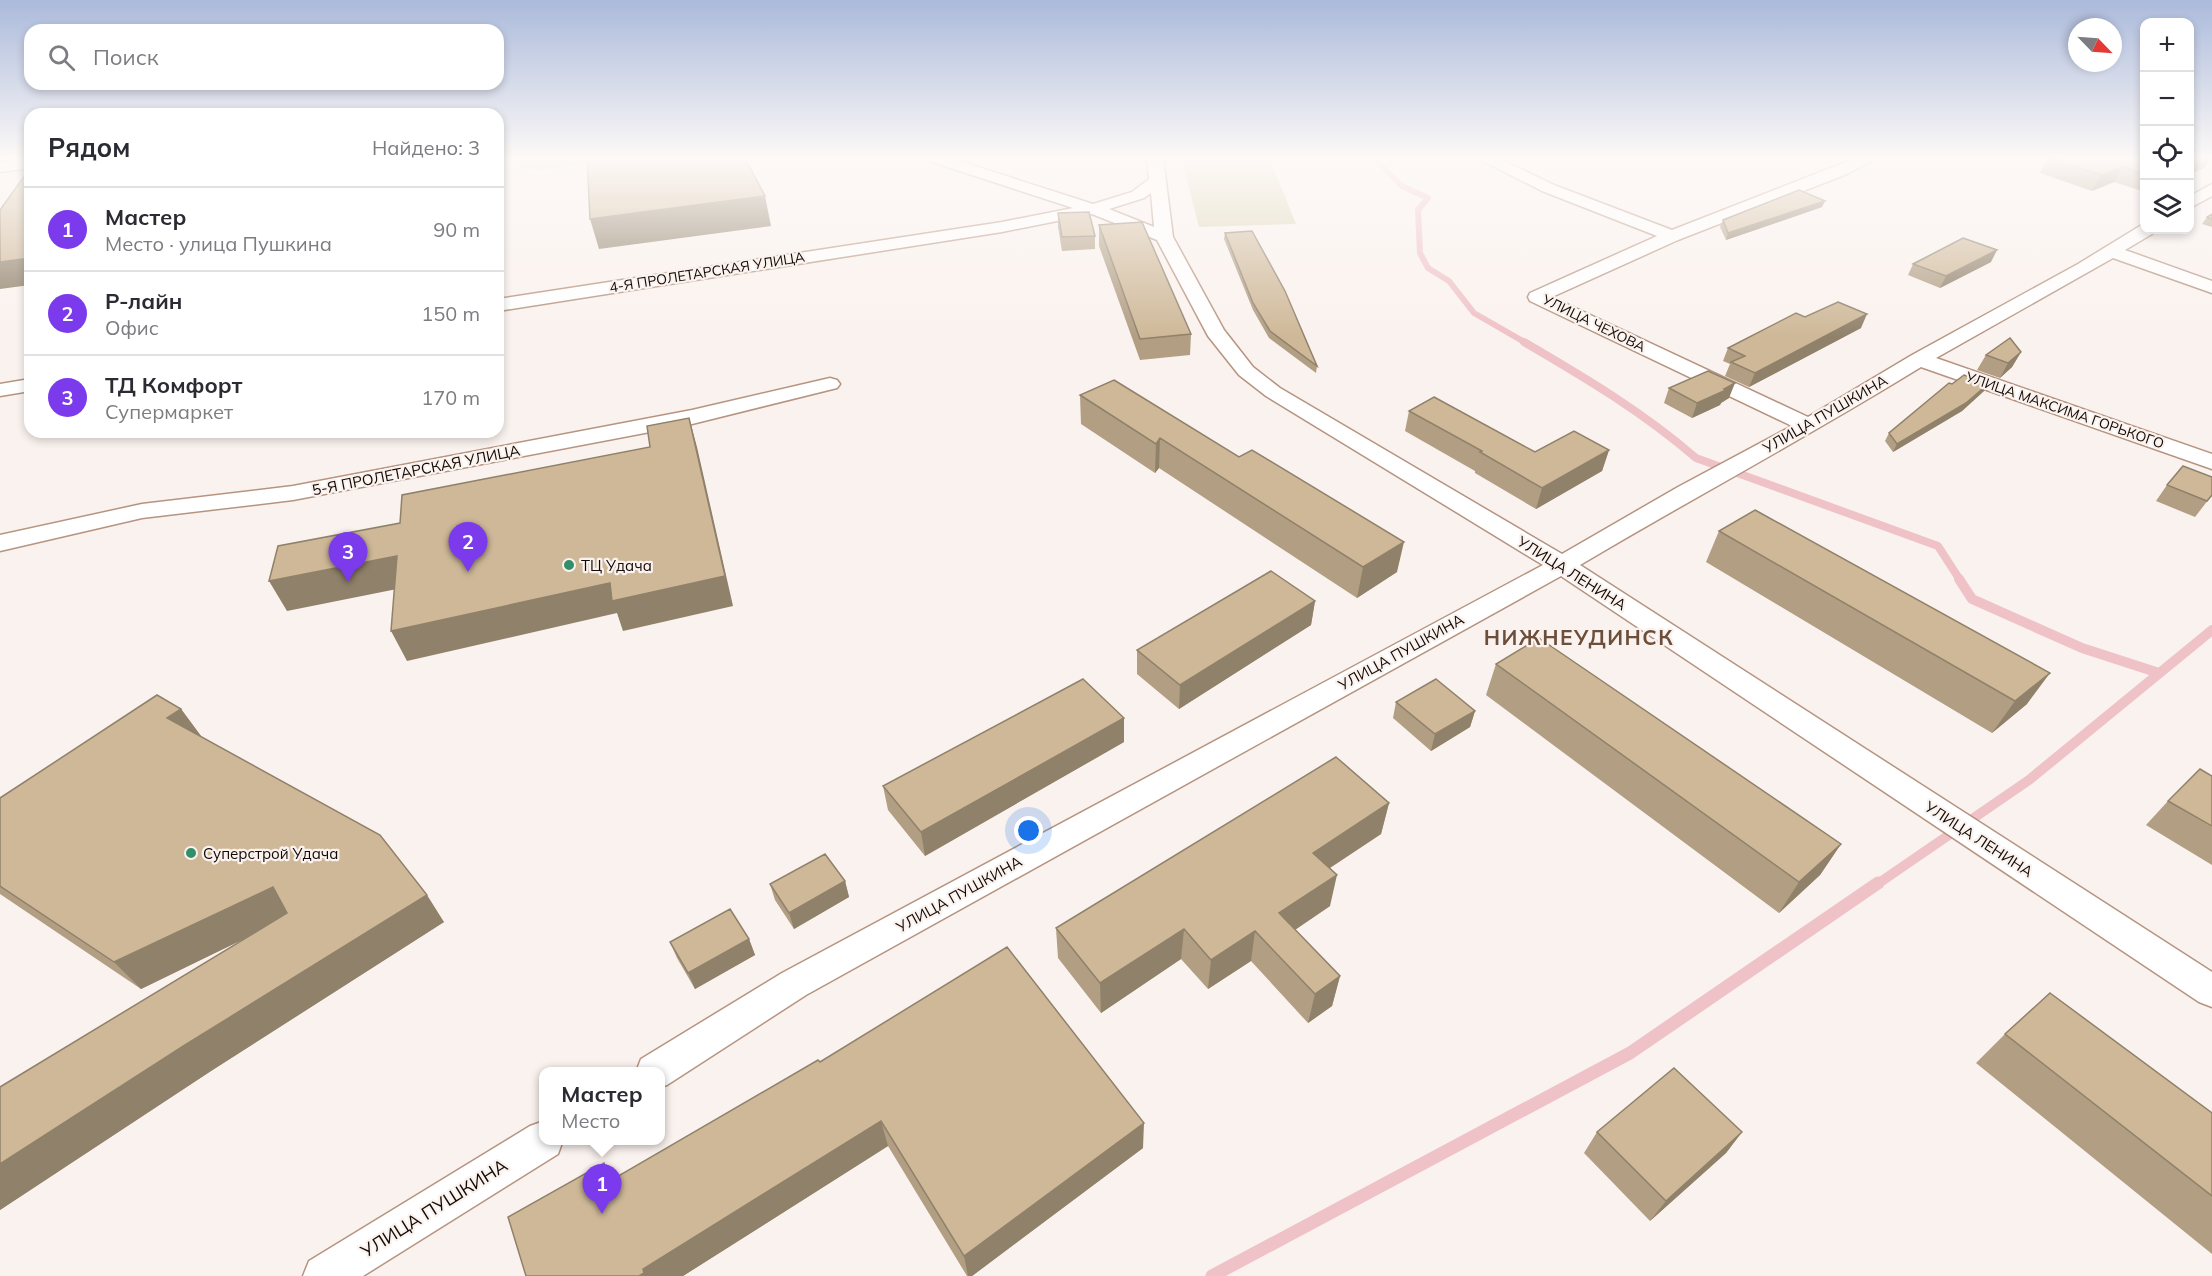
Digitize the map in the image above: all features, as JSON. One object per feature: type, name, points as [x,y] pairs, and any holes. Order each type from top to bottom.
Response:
[{"type":"street","name":"4-Я ПРОЛЕТАРСКАЯ УЛИЦА","points":[[504,304],[1002,227],[1050,218]]},
{"type":"street","points":[[1115,218],[1164,237]]},
{"type":"street","name":"УЛИЦА ЛЕНИНА","points":[[1162,218],[1164,237],[1215,332],[1246,371],[1273,392],[1562,565],[2212,991]]},
{"type":"street","points":[[1624,218],[1672,236]]},
{"type":"street","name":"УЛИЦА ЧЕХОВА","points":[[1720,218],[1672,236],[1537,297],[1809,426]]},
{"type":"street","name":"УЛИЦА ПУШКИНА","points":[[660,1067],[794,984],[1562,565],[1686,492],[1809,426],[1919,359],[2140,234]]},
{"type":"street","points":[[2111,251],[2212,288]]},
{"type":"street","name":"УЛИЦА МАКСИМА ГОРЬКОГО","points":[[1919,359],[2212,462]]},
{"type":"street","name":"5-Я ПРОЛЕТАРСКАЯ УЛИЦА","points":[[0,543],[142,511],[293,493],[489,456],[692,417],[830,384]]},
{"type":"street","points":[[0,390],[24,386]]},
{"type":"street","points":[[489,456],[490,438]]},
{"type":"street","name":"УЛИЦА ПУШКИНА","points":[[324,1276],[539,1142]]},
{"type":"shaded area","points":[[1197,218],[1293,218],[1296,224],[1199,227]]},
{"type":"building","points":[[0,218],[24,218],[24,259],[0,262]]},
{"type":"building","points":[[1059,218],[1090,218],[1095,236],[1062,237]]},
{"type":"building","points":[[1729,218],[1775,218],[1728,233],[1723,220]]},
{"type":"building","points":[[1142,222],[1191,334],[1140,339],[1099,225]]},
{"type":"building","points":[[1252,231],[1285,291],[1317,366],[1270,331],[1253,303],[1225,233]]},
{"type":"building","points":[[1963,238],[1997,250],[1946,276],[1913,264]]},
{"type":"building","points":[[1838,302],[1867,314],[1755,373],[1731,362],[1745,356],[1728,348],[1796,313],[1805,317]]},
{"type":"building","points":[[2010,338],[2021,352],[2008,363],[1986,355]]},
{"type":"building","points":[[1708,371],[1735,383],[1724,389],[1726,390],[1697,403],[1669,388]]},
{"type":"building","points":[[1964,375],[1988,384],[1966,403],[1897,444],[1889,433],[1949,383],[1952,384]]},
{"type":"building","points":[[1114,380],[1239,457],[1252,450],[1404,542],[1363,567],[1160,438],[1156,444],[1080,395]]},
{"type":"building","points":[[1434,397],[1535,452],[1574,431],[1609,450],[1542,488],[1480,452],[1482,451],[1409,411]]},
{"type":"building","name":"ТЦ Удача","points":[[689,418],[725,576],[612,601],[610,583],[391,631],[397,556],[269,581],[278,546],[400,523],[402,495],[650,447],[647,426]]},
{"type":"building","points":[[2183,466],[2212,477],[2212,495],[2207,501],[2167,485]]},
{"type":"building","points":[[1755,510],[2050,673],[2015,701],[1719,531]]},
{"type":"building","points":[[1271,571],[1315,601],[1180,685],[1137,650]]},
{"type":"building","points":[[1539,638],[1841,844],[1799,882],[1496,664]]},
{"type":"building","points":[[1083,679],[1124,718],[921,832],[883,786]]},
{"type":"building","points":[[1436,679],[1475,711],[1435,734],[1396,702]]},
{"type":"building","points":[[157,695],[181,709],[167,718],[380,835],[427,895],[185,1045],[0,1164],[0,1087],[287,913],[273,887],[114,962],[0,886],[0,798]]},
{"type":"building","points":[[1336,757],[1389,803],[1313,853],[1337,875],[1279,913],[1340,976],[1315,994],[1255,931],[1211,960],[1184,929],[1100,983],[1056,928]]},
{"type":"building","points":[[2200,769],[2212,776],[2212,826],[2168,801]]},
{"type":"building","points":[[825,854],[845,881],[789,913],[770,884]]},
{"type":"building","points":[[730,909],[749,939],[688,973],[670,942]]},
{"type":"building","points":[[1007,947],[1144,1123],[964,1256],[881,1121],[643,1269],[644,1273],[639,1276],[526,1276],[508,1217],[604,1163],[610,1181],[818,1060],[820,1062]]},
{"type":"building","points":[[2050,993],[2212,1113],[2212,1196],[2005,1034]]},
{"type":"building","points":[[1674,1068],[1742,1132],[1666,1201],[1597,1132]]},
{"type":"waterway","points":[[1418,218],[1420,253],[1428,268],[1449,281],[1474,313],[1526,343]]},
{"type":"waterway","points":[[1524,342],[1634,410],[1696,458],[1938,546],[1960,580]]},
{"type":"waterway","points":[[1959,579],[1972,599],[2082,648],[2159,673]]},
{"type":"waterway","points":[[1876,885],[2029,780],[2212,630]]},
{"type":"waterway","points":[[1212,1276],[1630,1053],[1878,883]]},
{"type":"place","name":"ТЦ Удача","points":[[569,565]]},
{"type":"place","name":"Р-лайн","points":[[468,572]]},
{"type":"place","name":"ТД Комфорт","points":[[348,582]]},
{"type":"place","name":"Суперстрой Удача","points":[[191,853]]},
{"type":"place","name":"Мастер","points":[[602,1214]]},
{"type":"district","name":"НИЖНЕУДИНСК","points":[[1579,637]]}]
